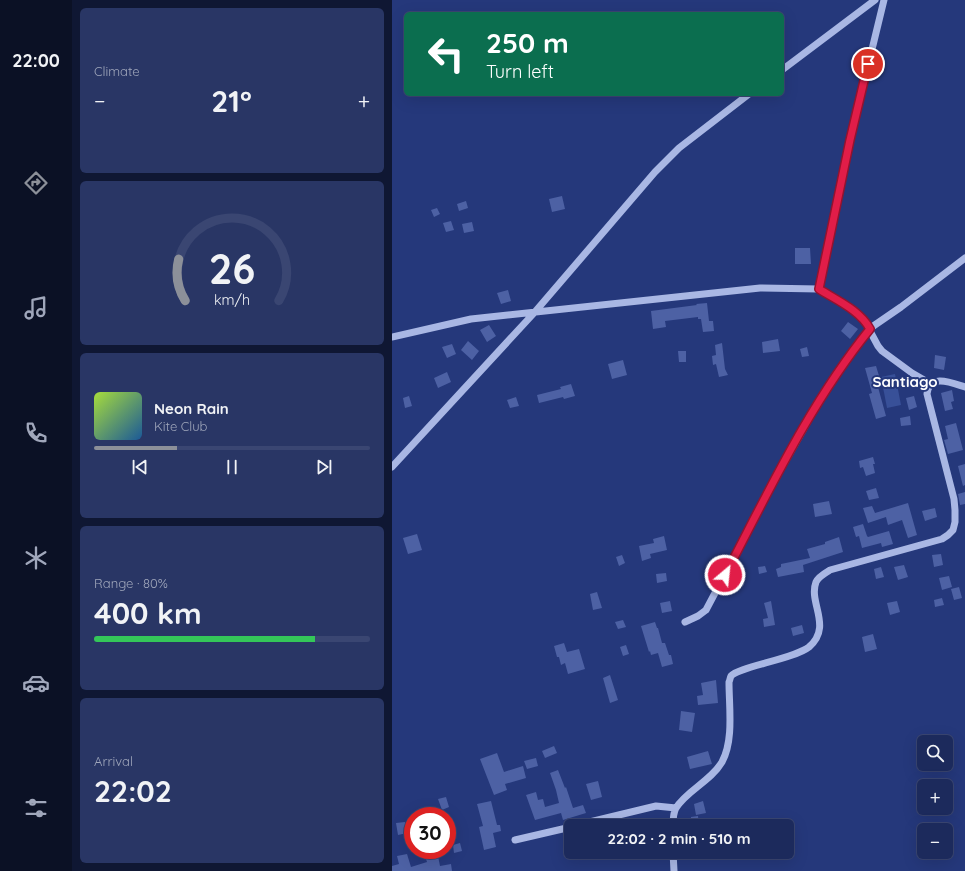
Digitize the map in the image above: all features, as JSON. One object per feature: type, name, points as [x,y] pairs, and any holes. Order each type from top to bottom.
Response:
[{"type":"street","points":[[784,68],[875,0]]},
{"type":"street","points":[[819,289],[850,140],[884,0]]},
{"type":"street","points":[[392,467],[534,313],[655,172],[679,148],[746,96]]},
{"type":"street","points":[[685,622],[698,616],[706,610],[777,476],[825,391],[855,348],[870,329],[965,258]]},
{"type":"street","points":[[392,337],[471,319],[760,288],[819,289],[852,310],[864,320],[878,346],[882,350],[931,384]]},
{"type":"street","points":[[673,819],[676,808],[684,799],[715,772],[728,748],[729,682],[731,676],[737,672],[778,660],[804,650],[816,637],[820,624],[815,588],[819,579],[830,570],[942,539],[953,530],[955,522],[954,499],[927,394],[928,388],[931,384],[937,381],[944,381],[965,387]]},
{"type":"street","points":[[601,819],[656,806],[676,808]]},
{"type":"street","points":[[515,840],[564,828]]},
{"type":"street","points":[[673,859],[674,871]]},
{"type":"shaded area","points":[[895,374],[901,405],[887,408],[881,377]]},
{"type":"building","points":[[562,196],[565,209],[552,212],[549,199]]},
{"type":"building","points":[[466,201],[468,208],[459,211],[457,204]]},
{"type":"building","points":[[437,208],[440,214],[434,217],[431,210]]},
{"type":"building","points":[[451,221],[454,230],[446,232],[443,223]]},
{"type":"building","points":[[472,222],[474,231],[464,233],[462,224]]},
{"type":"building","points":[[795,248],[810,248],[811,264],[795,264]]},
{"type":"building","points":[[508,290],[511,301],[501,304],[497,293]]},
{"type":"building","points":[[707,303],[709,321],[713,321],[714,331],[703,332],[701,319],[698,319],[698,317],[665,321],[666,327],[653,329],[651,311]]},
{"type":"building","points":[[848,322],[858,329],[850,339],[841,331]]},
{"type":"building","points":[[489,325],[496,336],[487,342],[480,330]]},
{"type":"building","points":[[778,339],[780,351],[763,353],[762,342]]},
{"type":"building","points":[[468,341],[479,351],[472,360],[461,350]]},
{"type":"building","points":[[722,343],[725,369],[728,375],[719,377],[716,364],[713,365],[712,356],[716,355],[715,345]]},
{"type":"building","points":[[452,344],[456,354],[447,358],[442,347]]},
{"type":"building","points":[[807,347],[809,356],[802,357],[800,349]]},
{"type":"building","points":[[678,351],[686,351],[686,362],[679,362]]},
{"type":"building","points":[[935,355],[946,357],[944,370],[934,368]]},
{"type":"building","points":[[623,360],[627,375],[612,379],[608,364]]},
{"type":"building","points":[[876,366],[880,379],[876,380],[886,416],[876,419],[869,394],[872,393],[865,368]]},
{"type":"building","points":[[447,372],[451,382],[438,388],[434,378]]},
{"type":"building","points":[[571,384],[575,396],[564,399],[563,397],[539,403],[537,395],[561,389],[560,387]]},
{"type":"building","points":[[952,390],[954,401],[951,402],[953,409],[945,411],[941,393]]},
{"type":"building","points":[[409,396],[412,406],[405,408],[403,398]]},
{"type":"building","points":[[914,396],[917,407],[909,410],[906,398]]},
{"type":"building","points":[[516,397],[519,406],[510,408],[507,400]]},
{"type":"building","points":[[910,416],[911,425],[901,426],[900,418]]},
{"type":"building","points":[[956,423],[963,450],[948,454],[944,440],[948,439],[945,426]]},
{"type":"building","points":[[873,457],[875,473],[866,476],[863,467],[860,468],[859,461]]},
{"type":"building","points":[[965,464],[965,485],[963,486],[958,466]]},
{"type":"building","points":[[876,488],[879,498],[869,500],[866,491]]},
{"type":"building","points":[[965,492],[965,504],[960,505],[958,494]]},
{"type":"building","points":[[829,501],[832,514],[815,517],[813,504]]},
{"type":"building","points":[[908,503],[917,535],[908,538],[902,520],[888,525],[886,517],[868,523],[863,508],[872,506],[875,513]]},
{"type":"building","points":[[935,508],[937,517],[925,521],[922,511]]},
{"type":"building","points":[[863,524],[868,537],[889,531],[893,544],[882,547],[881,543],[862,548],[859,536],[856,537],[853,527]]},
{"type":"building","points":[[417,534],[422,550],[408,554],[403,538]]},
{"type":"building","points":[[664,536],[667,550],[650,554],[651,558],[642,561],[639,546],[654,543],[653,539]]},
{"type":"building","points":[[839,537],[843,552],[803,565],[804,572],[778,577],[776,569],[781,567],[781,564],[810,558],[807,549],[825,544],[825,542]]},
{"type":"building","points":[[941,554],[943,565],[934,567],[932,555]]},
{"type":"building","points":[[622,555],[625,563],[619,566],[616,557]]},
{"type":"building","points":[[904,565],[908,577],[898,580],[894,567]]},
{"type":"building","points":[[765,566],[767,572],[759,574],[758,567]]},
{"type":"building","points":[[881,567],[884,577],[876,579],[874,569]]},
{"type":"building","points":[[666,573],[667,581],[657,583],[656,574]]},
{"type":"building","points":[[949,576],[952,587],[942,590],[939,578]]},
{"type":"building","points":[[959,587],[962,598],[954,600],[951,589]]},
{"type":"building","points":[[597,592],[602,608],[593,610],[590,594]]},
{"type":"building","points":[[942,598],[944,605],[935,607],[934,600]]},
{"type":"building","points":[[670,601],[672,611],[662,613],[660,603]]},
{"type":"building","points":[[771,601],[775,625],[764,627],[763,619],[768,618],[764,603]]},
{"type":"building","points":[[897,601],[900,612],[890,615],[887,603]]},
{"type":"building","points":[[623,620],[626,627],[618,629],[615,622]]},
{"type":"building","points":[[655,622],[662,643],[665,643],[669,655],[671,655],[673,664],[662,667],[658,653],[651,655],[650,651],[649,652],[641,626]]},
{"type":"building","points":[[802,625],[804,633],[793,636],[791,628]]},
{"type":"building","points":[[873,634],[877,649],[865,652],[862,637]]},
{"type":"building","points":[[564,643],[567,652],[579,649],[585,669],[568,674],[565,663],[561,665],[559,657],[557,657],[554,646]]},
{"type":"building","points":[[626,645],[629,654],[623,656],[620,647]]},
{"type":"building","points":[[610,675],[618,700],[610,703],[603,678]]},
{"type":"building","points":[[716,680],[718,703],[698,705],[697,696],[703,695],[701,683]]},
{"type":"building","points":[[681,711],[695,713],[692,732],[679,730]]},
{"type":"building","points":[[554,746],[557,753],[545,758],[542,751]]},
{"type":"building","points":[[708,751],[712,764],[690,769],[687,757]]},
{"type":"building","points":[[497,753],[504,772],[523,766],[526,778],[505,784],[507,790],[494,795],[480,759]]},
{"type":"building","points":[[536,758],[538,766],[527,769],[524,761]]},
{"type":"building","points":[[558,770],[573,808],[583,805],[586,813],[563,820],[561,813],[535,820],[526,795],[536,792],[538,800],[543,799],[545,807],[559,803],[550,773]]},
{"type":"building","points":[[598,781],[602,797],[591,800],[586,784]]},
{"type":"building","points":[[446,797],[449,807],[441,807],[438,799]]},
{"type":"building","points":[[491,801],[497,825],[500,825],[501,831],[493,833],[496,847],[484,850],[479,827],[483,826],[477,804]]},
{"type":"building","points":[[703,801],[706,813],[696,815],[694,804]]},
{"type":"building","points":[[698,816],[698,819],[691,819],[691,817]]},
{"type":"building","points":[[404,822],[404,834],[398,835],[396,823]]},
{"type":"building","points":[[460,843],[462,851],[456,852],[456,844]]},
{"type":"building","points":[[404,855],[404,859],[409,859],[411,867],[427,862],[426,859],[439,859],[440,866],[451,864],[452,871],[392,871],[392,866],[399,864],[397,856]]},
{"type":"district","name":"Santiago","points":[[905,382]]},
{"type":"route","points":[[725,575],[777,476],[825,391],[870,329],[864,320],[852,310],[819,289],[850,140],[868,64]]}]
